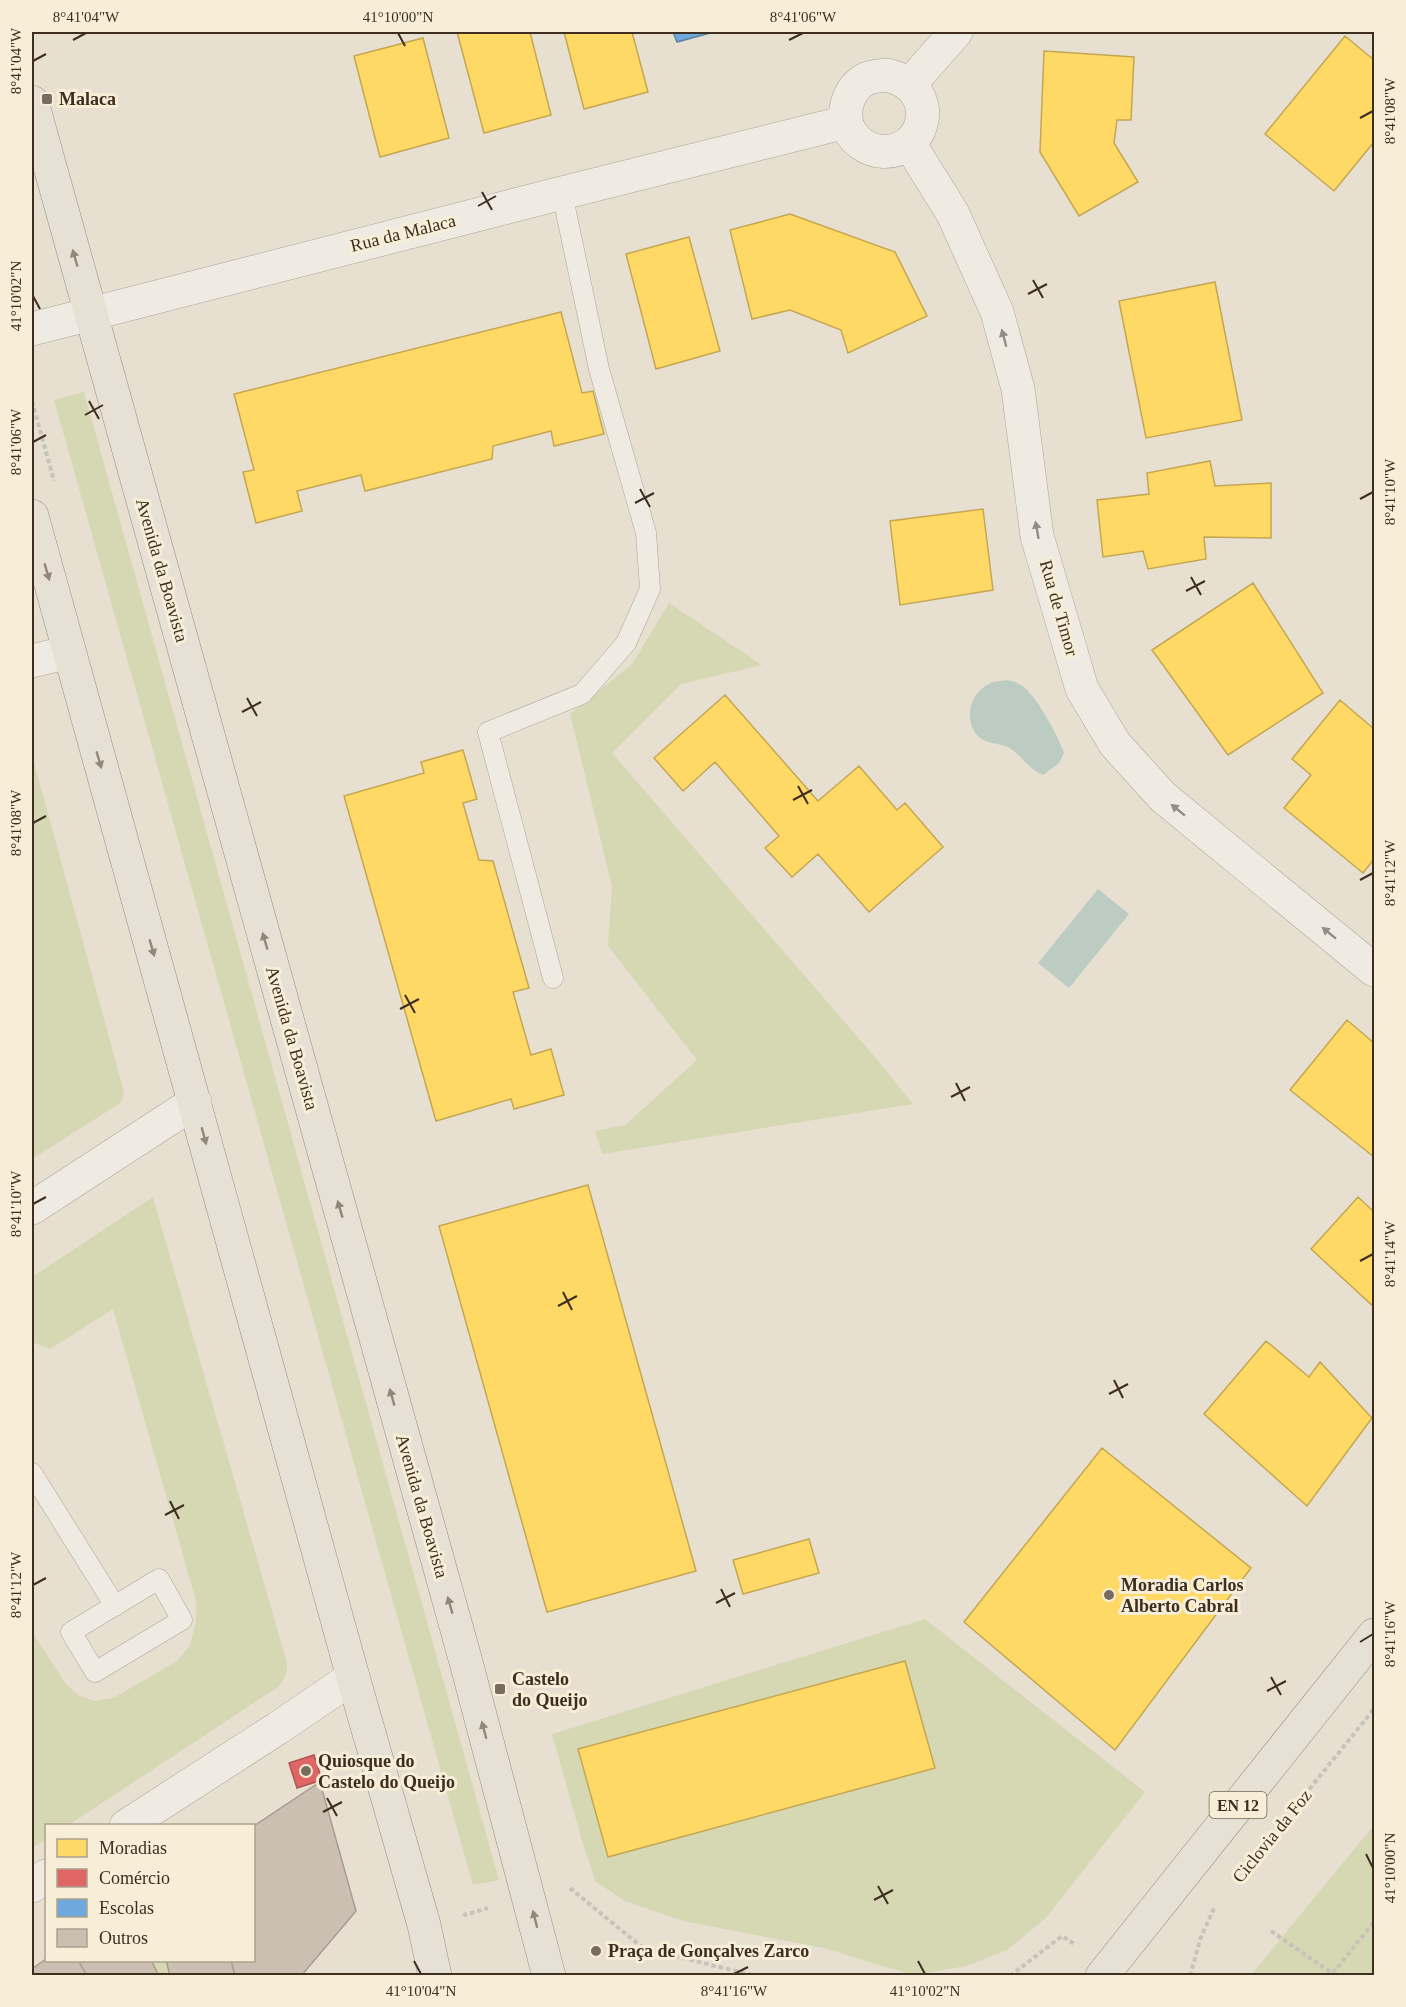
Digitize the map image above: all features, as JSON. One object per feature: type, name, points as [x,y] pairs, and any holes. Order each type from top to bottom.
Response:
[{"type":"main road","name":"Avenida da Boavista","points":[[32,102],[462,1650],[549,1976]]},
{"type":"main road","points":[[32,516],[353,1677],[424,1925],[435,1976]]},
{"type":"main road","name":"EN 12","points":[[1102,1976],[1374,1635]]},
{"type":"street","points":[[910,84],[956,32]]},
{"type":"street","points":[[887,75],[910,84],[918,94],[923,120],[909,143],[885,152],[872,150],[860,143],[846,122],[849,99],[855,89],[864,80],[875,76],[887,75]]},
{"type":"street","name":"Rua da Malaca","points":[[32,329],[846,122]]},
{"type":"street","name":"Rua de Timor","points":[[909,143],[953,213],[997,312],[1018,389],[1037,536],[1082,689],[1115,744],[1163,797],[1374,970]]},
{"type":"street","points":[[32,661],[69,652]]},
{"type":"street","points":[[32,1208],[195,1102]]},
{"type":"street","points":[[129,1824],[353,1677]]},
{"type":"street","points":[[32,1886],[45,1877]]},
{"type":"lane","points":[[553,978],[488,732],[582,694],[626,643],[650,589],[646,533],[599,369],[562,193]]},
{"type":"lane","points":[[32,1473],[115,1606]]},
{"type":"lane","points":[[159,1580],[182,1620],[95,1672],[71,1632],[115,1606],[159,1580]]},
{"type":"path","name":"Ciclovia da Foz","points":[[1242,1872],[1374,1709]]},
{"type":"path","points":[[569,1887],[643,1948],[756,1976]]},
{"type":"path","name":"Ciclovia da Foz","points":[[1190,1976],[1201,1937],[1213,1909],[1221,1900]]},
{"type":"path","points":[[1271,1931],[1334,1974],[1374,1922]]},
{"type":"path","points":[[1010,1976],[1062,1936],[1078,1946]]},
{"type":"green space","points":[[84,392],[499,1880],[473,1885],[54,400]]},
{"type":"green space","points":[[669,603],[762,665],[681,684],[612,753],[913,1104],[602,1154],[595,1131],[625,1125],[697,1060],[608,946],[612,886],[570,714],[632,664]]},
{"type":"green space","points":[[32,755],[124,1092],[122,1101],[116,1106],[32,1159]]},
{"type":"green space","points":[[153,1197],[287,1663],[287,1670],[278,1687],[78,1819],[70,1824],[45,1824],[45,1840],[32,1848],[32,1632],[66,1684],[78,1695],[94,1701],[113,1698],[177,1661],[190,1645],[196,1621],[196,1601],[113,1309],[50,1349],[32,1342],[32,1277]]},
{"type":"green space","points":[[925,1619],[1145,1792],[1045,1919],[1007,1950],[966,1966],[915,1975],[824,1948],[683,1921],[625,1901],[596,1882],[552,1734]]},
{"type":"green space","points":[[1374,1825],[1374,1975],[1251,1975]]},
{"type":"green space","points":[[152,1962],[166,1962],[170,1975],[159,1975]]},
{"type":"shaded area","points":[[1007,680],[1019,684],[1033,697],[1052,726],[1064,753],[1059,763],[1043,775],[1011,749],[981,738],[973,728],[970,712],[975,698],[980,691],[993,682]]},
{"type":"shaded area","points":[[1098,889],[1129,914],[1069,988],[1038,963]]},
{"type":"building: Moradias","points":[[457,32],[530,32],[551,115],[484,133]]},
{"type":"building: Moradias","points":[[564,32],[632,32],[648,92],[584,109]]},
{"type":"building: Moradias","points":[[1345,36],[1374,60],[1374,142],[1334,191],[1265,134]]},
{"type":"building: Moradias","points":[[423,38],[449,138],[380,157],[354,56]]},
{"type":"building: Moradias","points":[[1044,51],[1134,57],[1131,120],[1117,120],[1114,143],[1138,182],[1079,216],[1040,152]]},
{"type":"building: Moradias","points":[[790,214],[895,252],[927,316],[848,353],[841,330],[790,310],[752,319],[730,230]]},
{"type":"building: Moradias","points":[[689,237],[720,351],[656,369],[626,254]]},
{"type":"building: Moradias","points":[[1215,282],[1242,420],[1146,438],[1119,301]]},
{"type":"building: Moradias","points":[[561,312],[582,393],[593,391],[604,434],[554,446],[551,431],[493,446],[492,459],[365,491],[361,475],[297,491],[302,511],[256,523],[243,472],[254,470],[234,394]]},
{"type":"building: Moradias","points":[[1210,461],[1215,486],[1271,483],[1271,538],[1204,537],[1206,559],[1148,569],[1143,551],[1103,557],[1097,500],[1149,494],[1147,473]]},
{"type":"building: Moradias","points":[[983,509],[993,590],[900,605],[890,521]]},
{"type":"building: Moradias","points":[[1253,583],[1323,693],[1228,755],[1152,650]]},
{"type":"building: Moradias","points":[[725,695],[818,801],[859,766],[897,810],[905,803],[943,847],[869,912],[818,854],[792,877],[765,848],[779,836],[715,762],[683,791],[654,758]]},
{"type":"building: Moradias","points":[[1340,700],[1374,729],[1374,859],[1363,873],[1284,808],[1311,775],[1292,759]]},
{"type":"building: Moradias","points":[[463,750],[477,799],[463,803],[479,860],[493,861],[529,988],[513,992],[531,1055],[551,1049],[564,1095],[514,1109],[511,1099],[436,1121],[344,796],[424,773],[421,762]]},
{"type":"building: Moradias","points":[[1347,1020],[1374,1043],[1374,1157],[1290,1090]]},
{"type":"building: Moradias","points":[[588,1185],[696,1571],[547,1612],[439,1226]]},
{"type":"building: Moradias","points":[[1358,1197],[1374,1212],[1374,1307],[1311,1249]]},
{"type":"building: Moradias","points":[[1266,1341],[1309,1377],[1320,1362],[1372,1418],[1307,1506],[1204,1414]]},
{"type":"building: Moradias","name":"Moradia Carlos Alberto Cabral","points":[[1102,1448],[1251,1568],[1115,1750],[964,1622]]},
{"type":"building: Moradias","points":[[809,1539],[819,1573],[743,1594],[733,1560]]},
{"type":"building: Moradias","points":[[905,1661],[935,1768],[608,1857],[578,1749]]},
{"type":"building: Comércio","name":"Quiosque do Castelo do Queijo","points":[[314,1755],[322,1780],[297,1788],[289,1763]]},
{"type":"building: Escolas","points":[[673,32],[714,32],[677,42]]},
{"type":"building: Outros","points":[[320,1782],[356,1911],[301,1976],[235,1976],[232,1962],[255,1962],[255,1825]]},
{"type":"building: Outros","points":[[45,1960],[45,1962],[79,1962],[87,1976],[32,1976],[32,1969]]},
{"type":"building: Outros","points":[[79,1962],[152,1962],[159,1976],[87,1976]]},
{"type":"building: Outros","points":[[166,1962],[232,1962],[235,1976],[170,1976]]},
{"type":"place","name":"Malaca","points":[[47,99]]},
{"type":"place","name":"Moradia Carlos Alberto Cabral","points":[[1109,1595]]},
{"type":"place","name":"Castelo do Queijo","points":[[500,1689]]},
{"type":"place","name":"Quiosque do Castelo do Queijo","points":[[306,1771]]},
{"type":"place","name":"Praça de Gonçalves Zarco","points":[[596,1951]]}]
